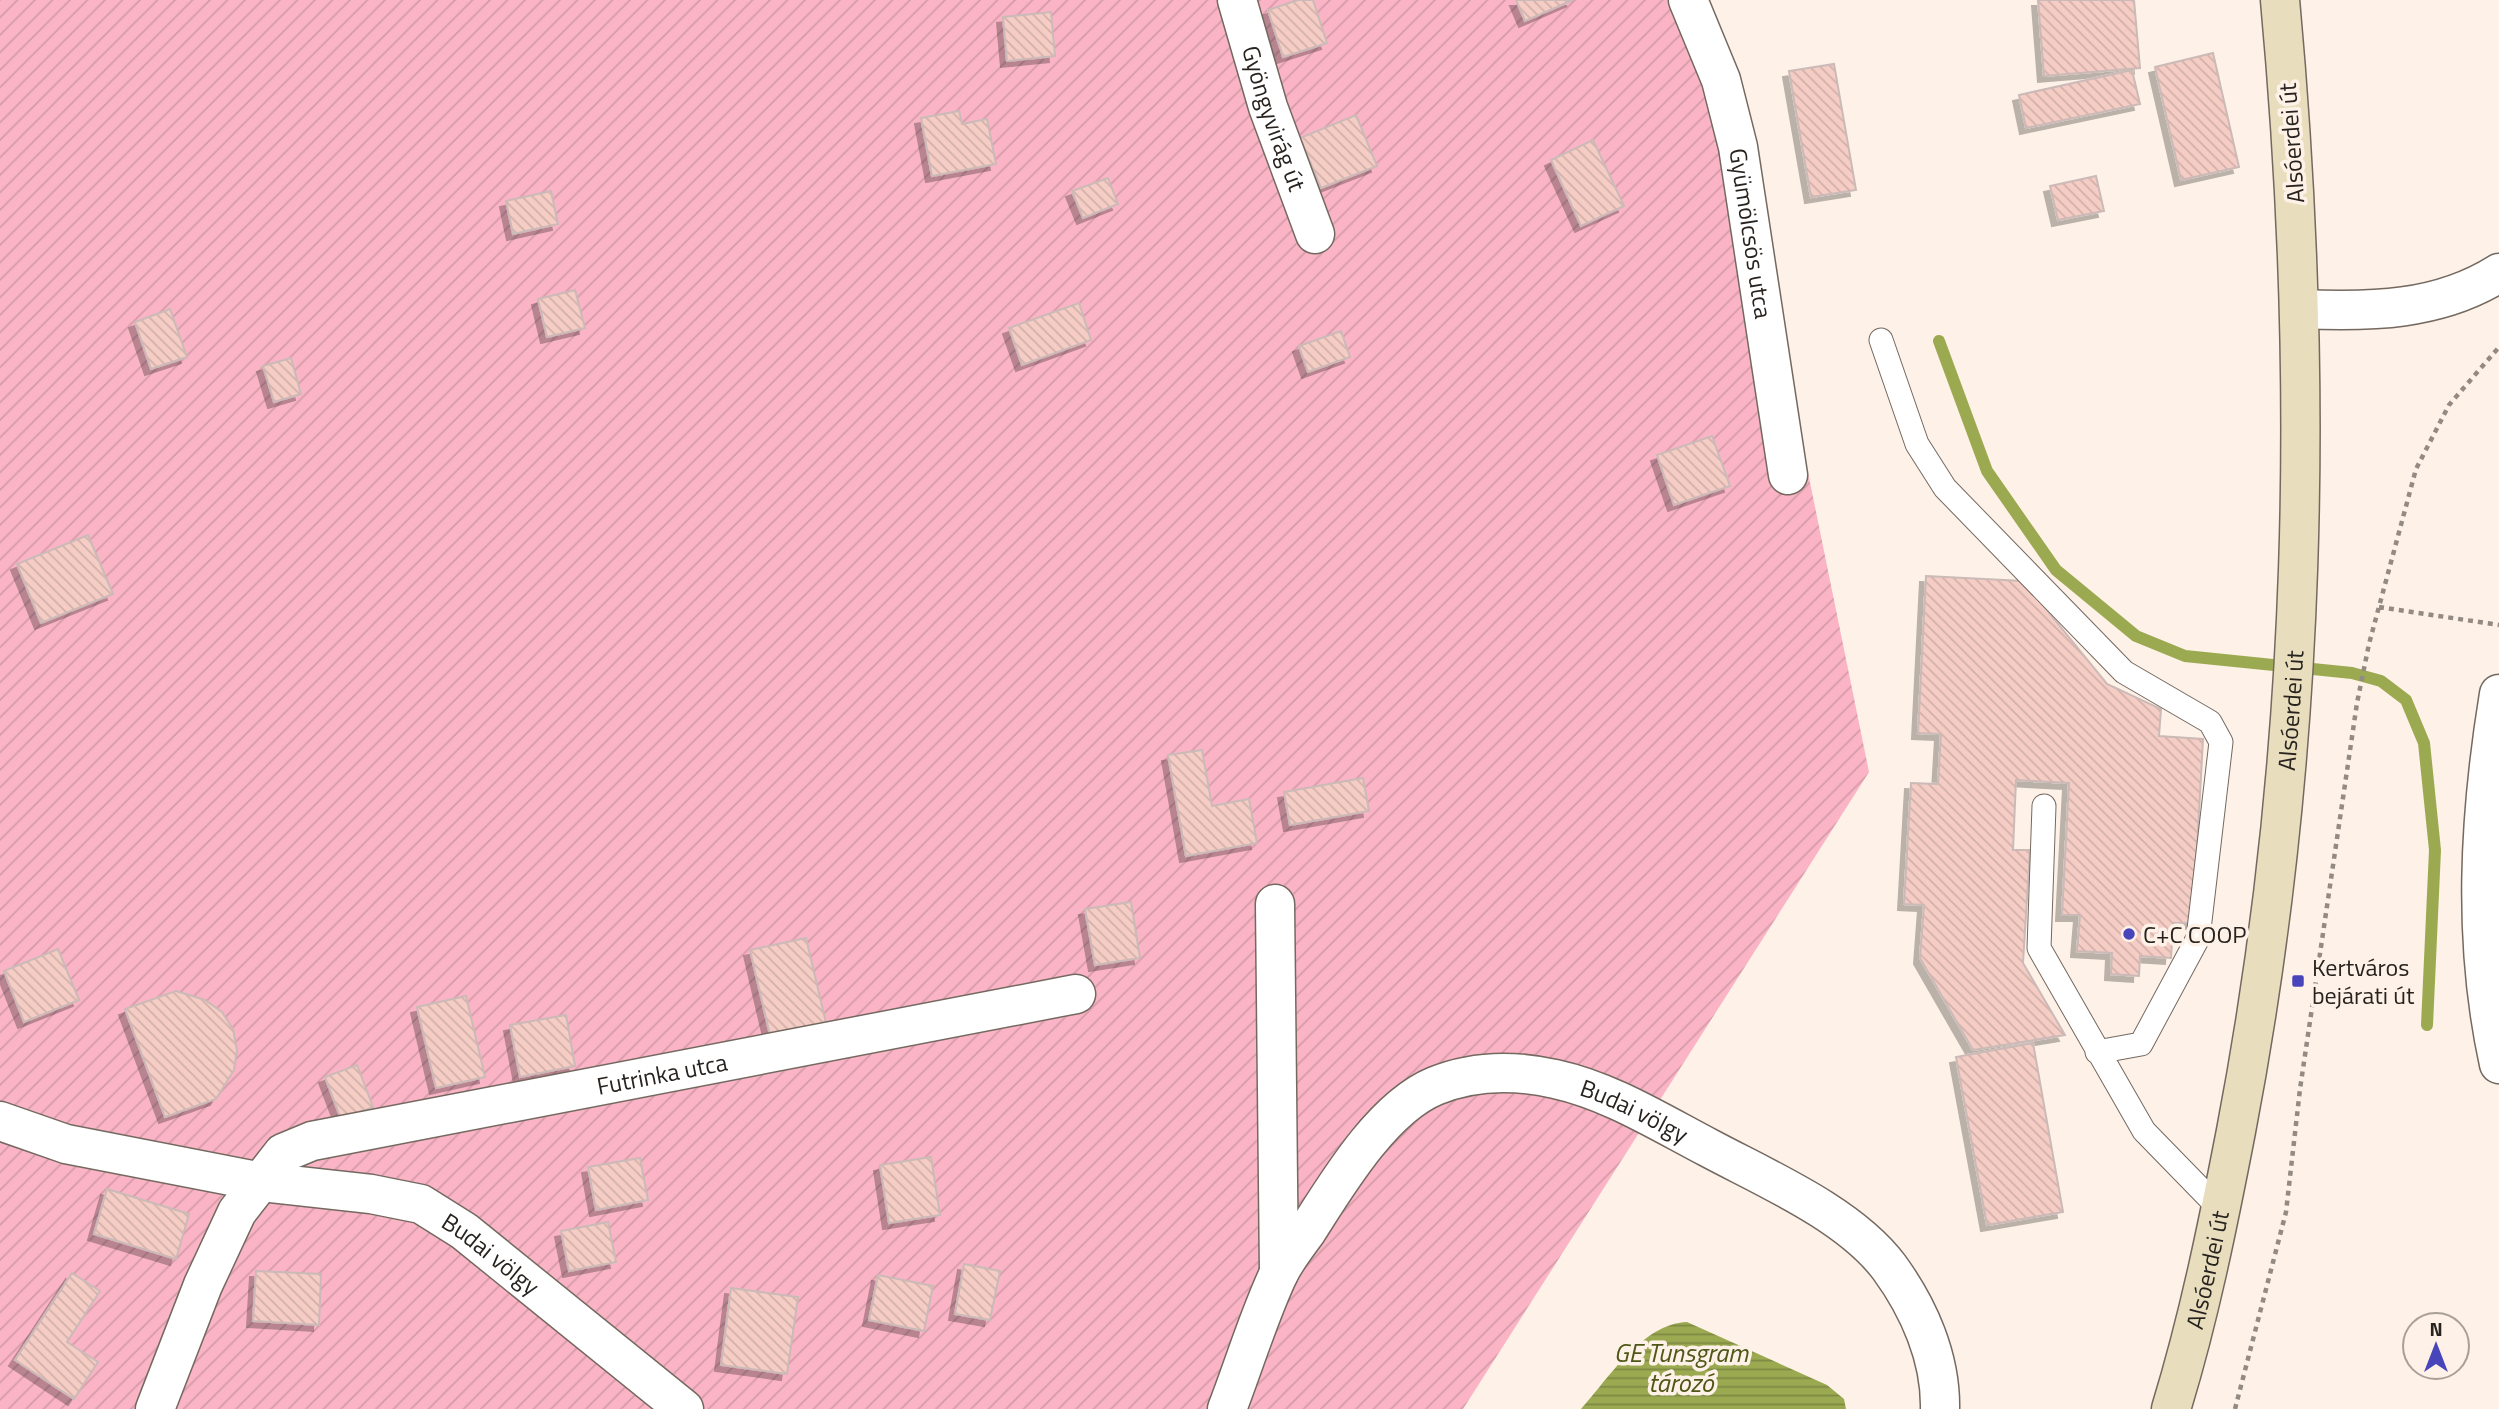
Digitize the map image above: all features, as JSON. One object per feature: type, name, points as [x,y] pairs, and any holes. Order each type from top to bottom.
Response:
[{"type":"main road","name":"Alsóerdei út","points":[[2171,1409],[2221,1210],[2252,1049],[2274,899],[2292,701],[2303,445],[2301,309],[2280,0]]},
{"type":"street","name":"Gyöngyvirág út","points":[[1237,0],[1268,107],[1315,234]]},
{"type":"street","name":"Gyümölcsös utca","points":[[1688,0],[1721,80],[1738,148],[1788,475]]},
{"type":"street","points":[[2301,309],[2357,311],[2421,305],[2463,291],[2499,272]]},
{"type":"street","points":[[2499,694],[2480,842],[2482,942],[2489,1021],[2499,1064]]},
{"type":"street","name":"Budai völgy","points":[[1275,904],[1279,1273]]},
{"type":"street","name":"Futrinka utca","points":[[262,1182],[283,1153],[312,1141],[1076,994]]},
{"type":"street","name":"Budai völgy","points":[[1227,1409],[1279,1273],[1335,1186],[1402,1108],[1434,1087],[1474,1074],[1514,1072],[1556,1079],[1608,1095],[1801,1197],[1855,1235],[1888,1265],[1912,1303],[1931,1346],[1941,1390],[1940,1409]]},
{"type":"street","name":"Budai völgy","points":[[0,1121],[66,1144],[262,1182],[371,1194],[421,1204],[464,1231],[684,1409]]},
{"type":"street","points":[[155,1409],[203,1285],[237,1212],[262,1182]]},
{"type":"lane","points":[[1881,340],[1917,444],[1945,488],[2123,672],[2210,722],[2221,742],[2198,938],[2141,1044],[2097,1052]]},
{"type":"lane","points":[[2044,806],[2039,948],[2144,1130],[2221,1210]]},
{"type":"path","points":[[2235,1409],[2286,1212],[2300,1089],[2357,703],[2369,644],[2416,469],[2449,405],[2499,347]]},
{"type":"path","points":[[2379,607],[2499,625]]},
{"type":"shaded area","points":[[0,0],[1673,0],[1771,291],[1869,772],[1463,1409],[0,1409]]},
{"type":"water","name":"GE Tunsgram tározó","points":[[1687,1322],[1827,1385],[1844,1399],[1846,1409],[1581,1409],[1641,1342],[1671,1325]]},
{"type":"building","points":[[1298,0],[1313,0],[1327,43],[1283,57],[1268,10]]},
{"type":"building","points":[[1516,0],[1573,0],[1525,21]]},
{"type":"building","points":[[2038,0],[2134,0],[2140,68],[2044,76]]},
{"type":"building","points":[[1051,12],[1055,56],[1007,61],[1003,17]]},
{"type":"building","points":[[2213,53],[2239,167],[2181,180],[2155,67]]},
{"type":"building","points":[[1834,64],[1856,190],[1811,197],[1789,71]]},
{"type":"building","points":[[2132,70],[2140,104],[2026,128],[2019,95]]},
{"type":"building","points":[[959,111],[962,124],[987,119],[996,164],[932,176],[921,118]]},
{"type":"building","points":[[1356,115],[1377,166],[1321,188],[1300,138]]},
{"type":"building","points":[[1593,140],[1624,206],[1581,226],[1551,160]]},
{"type":"building","points":[[2096,176],[2104,211],[2058,220],[2050,186]]},
{"type":"building","points":[[1108,178],[1118,204],[1083,218],[1072,191]]},
{"type":"building","points":[[551,191],[558,224],[513,234],[506,201]]},
{"type":"building","points":[[575,290],[585,328],[547,337],[538,299]]},
{"type":"building","points":[[1079,303],[1091,340],[1022,365],[1009,328]]},
{"type":"building","points":[[170,309],[187,357],[151,369],[135,322]]},
{"type":"building","points":[[1341,331],[1350,357],[1308,372],[1299,346]]},
{"type":"building","points":[[291,358],[301,394],[274,402],[263,366]]},
{"type":"building","points":[[1712,436],[1730,486],[1674,505],[1657,455]]},
{"type":"building","points":[[88,535],[113,594],[41,623],[17,564]]},
{"type":"building","points":[[1926,576],[2023,581],[2107,684],[2161,709],[2159,736],[2203,739],[2193,923],[2173,923],[2171,958],[2140,956],[2139,976],[2111,974],[2112,953],[2077,951],[2080,915],[2062,915],[2069,783],[2016,780],[2013,850],[2030,850],[2023,963],[2065,1035],[1973,1050],[1920,958],[1924,905],[1904,904],[1911,783],[1938,784],[1941,734],[1918,733]]},
{"type":"building","points":[[1202,750],[1212,806],[1249,799],[1257,843],[1186,856],[1168,755]]},
{"type":"building","points":[[1363,778],[1369,811],[1290,825],[1284,792]]},
{"type":"building","points":[[1131,902],[1140,958],[1095,965],[1085,909]]},
{"type":"building","points":[[806,938],[826,1023],[770,1035],[750,950]]},
{"type":"building","points":[[58,949],[79,1000],[24,1022],[4,971]]},
{"type":"building","points":[[176,991],[205,1000],[222,1012],[233,1029],[237,1050],[234,1070],[216,1099],[165,1117],[125,1009]]},
{"type":"building","points":[[466,996],[485,1077],[436,1088],[417,1007]]},
{"type":"building","points":[[566,1015],[575,1066],[520,1077],[510,1025]]},
{"type":"building","points":[[2033,1043],[2063,1212],[1987,1225],[1956,1057]]},
{"type":"building","points":[[357,1065],[373,1107],[341,1119],[325,1077]]},
{"type":"building","points":[[931,1157],[940,1215],[889,1223],[880,1165]]},
{"type":"building","points":[[640,1158],[648,1200],[596,1210],[588,1167]]},
{"type":"building","points":[[107,1189],[189,1214],[176,1259],[94,1234]]},
{"type":"building","points":[[608,1222],[616,1262],[569,1271],[561,1231]]},
{"type":"building","points":[[964,1264],[1000,1271],[990,1320],[955,1314]]},
{"type":"building","points":[[256,1271],[321,1274],[319,1325],[253,1321]]},
{"type":"building","points":[[72,1273],[100,1291],[67,1342],[98,1362],[74,1399],[15,1360]]},
{"type":"building","points":[[878,1275],[933,1286],[924,1331],[869,1320]]},
{"type":"building","points":[[731,1288],[798,1297],[787,1374],[721,1365]]},
{"type":"waterway","points":[[1939,341],[1987,471],[2056,570],[2136,636],[2185,656],[2352,673],[2381,681],[2406,700],[2424,743],[2435,850],[2427,1025]]},
{"type":"place","name":"C+C COOP","points":[[2129,934]]},
{"type":"place","name":"Kertváros bejárati út","points":[[2298,981]]}]
